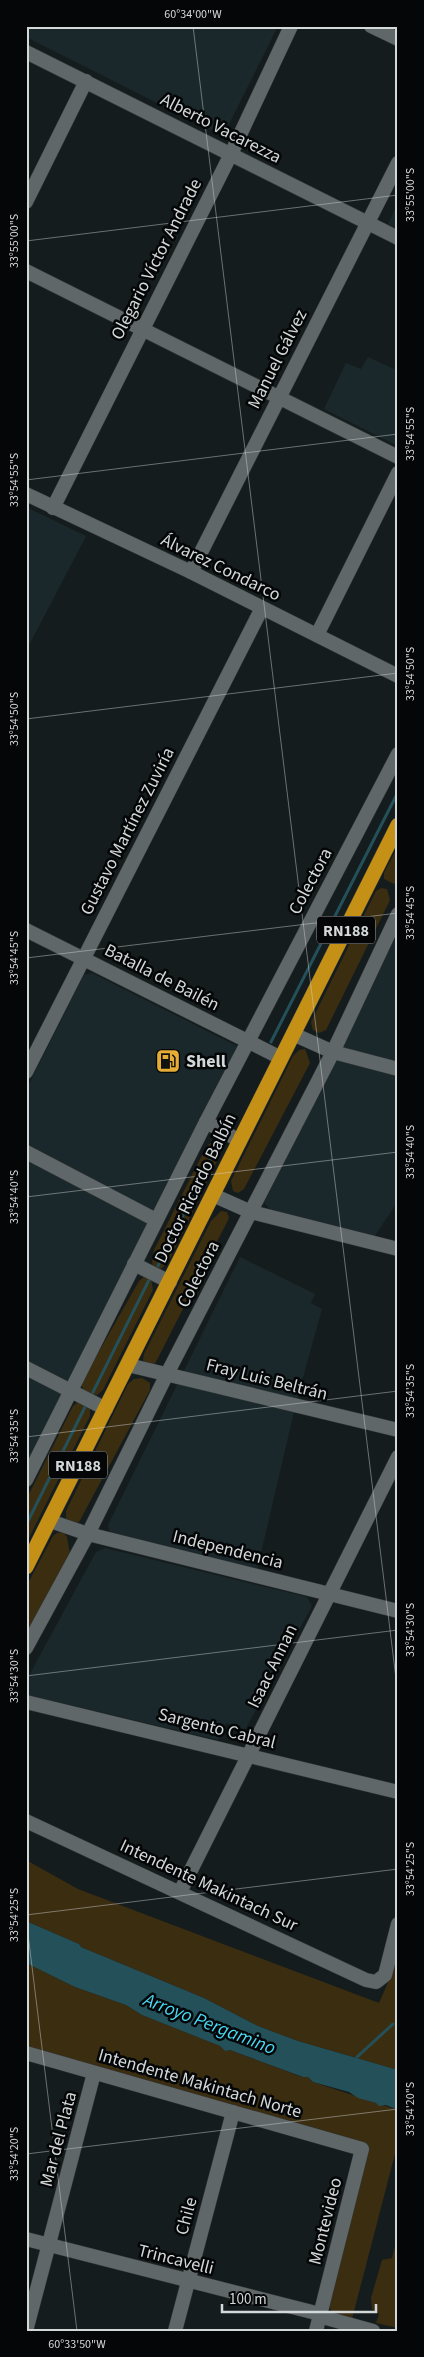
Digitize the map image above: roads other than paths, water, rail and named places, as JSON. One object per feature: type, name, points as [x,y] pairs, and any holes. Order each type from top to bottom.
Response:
[{"type":"highway","name":"Doctor Ricardo Balbín","points":[[26,1567],[398,825]]},
{"type":"street","name":"Olegario Víctor Andrade","points":[[53,508],[231,154],[291,26]]},
{"type":"street","points":[[371,26],[398,39]]},
{"type":"street","name":"Alberto Vacarezza","points":[[26,52],[398,238]]},
{"type":"street","points":[[26,202],[86,81]]},
{"type":"street","name":"Manuel Gálvez","points":[[190,572],[398,163]]},
{"type":"street","points":[[26,271],[398,457]]},
{"type":"street","points":[[316,635],[398,473]]},
{"type":"street","name":"Álvarez Condarco","points":[[26,494],[190,572],[398,676]]},
{"type":"street","name":"Gustavo Martínez Zuviría","points":[[26,1072],[82,958],[262,608]]},
{"type":"street","name":"Colectora","points":[[26,1480],[206,1122],[398,754]]},
{"type":"street","name":"Colectora","points":[[26,1648],[88,1534],[167,1374],[333,1052],[398,914]]},
{"type":"street","name":"Batalla de Bailén","points":[[26,930],[281,1058]]},
{"type":"street","points":[[293,1034],[333,1052],[398,1069]]},
{"type":"street","points":[[206,1122],[240,1141]]},
{"type":"street","points":[[26,1152],[156,1220]]},
{"type":"street","points":[[214,1195],[251,1212],[398,1250]]},
{"type":"street","points":[[134,1264],[170,1282]]},
{"type":"street","name":"Fray Luis Beltrán","points":[[128,1365],[398,1430]]},
{"type":"street","points":[[26,1368],[106,1409]]},
{"type":"street","name":"Isaac Annan","points":[[180,1892],[398,1457]]},
{"type":"street","name":"Independencia","points":[[50,1521],[88,1534],[398,1611]]},
{"type":"street","name":"Sargento Cabral","points":[[26,1702],[398,1792]]},
{"type":"street","name":"Intendente Makintach Sur","points":[[26,1821],[366,1980],[376,1982],[385,1976],[398,1924]]},
{"type":"street","name":"Intendente Makintach Norte","points":[[26,2053],[362,2149]]},
{"type":"street","name":"Mar del Plata","points":[[26,2331],[94,2073]]},
{"type":"street","name":"Chile","points":[[175,2331],[233,2112]]},
{"type":"street","name":"Montevideo","points":[[316,2331],[362,2149]]},
{"type":"street","name":"Trincavelli","points":[[26,2239],[188,2282],[316,2313],[319,2316],[373,2331]]},
{"type":"water","name":"Arroyo Pergamino","points":[[26,1921],[79,1944],[81,1947],[204,1998],[258,2026],[298,2041],[398,2070],[398,2110],[386,2105],[379,2106],[376,2103],[358,2098],[349,2092],[313,2082],[308,2077],[303,2077],[230,2050],[225,2051],[220,2046],[142,2015],[126,2005],[75,1987],[26,1963]]},
{"type":"waterway","points":[[271,1042],[398,792]]},
{"type":"waterway","points":[[158,1266],[214,1152],[216,1142]]},
{"type":"waterway","points":[[92,1394],[149,1280]]},
{"type":"waterway","points":[[26,1525],[86,1405]]},
{"type":"waterway","points":[[357,2057],[393,2024]]},
{"type":"place","name":"Shell","points":[[168,1061]]}]
